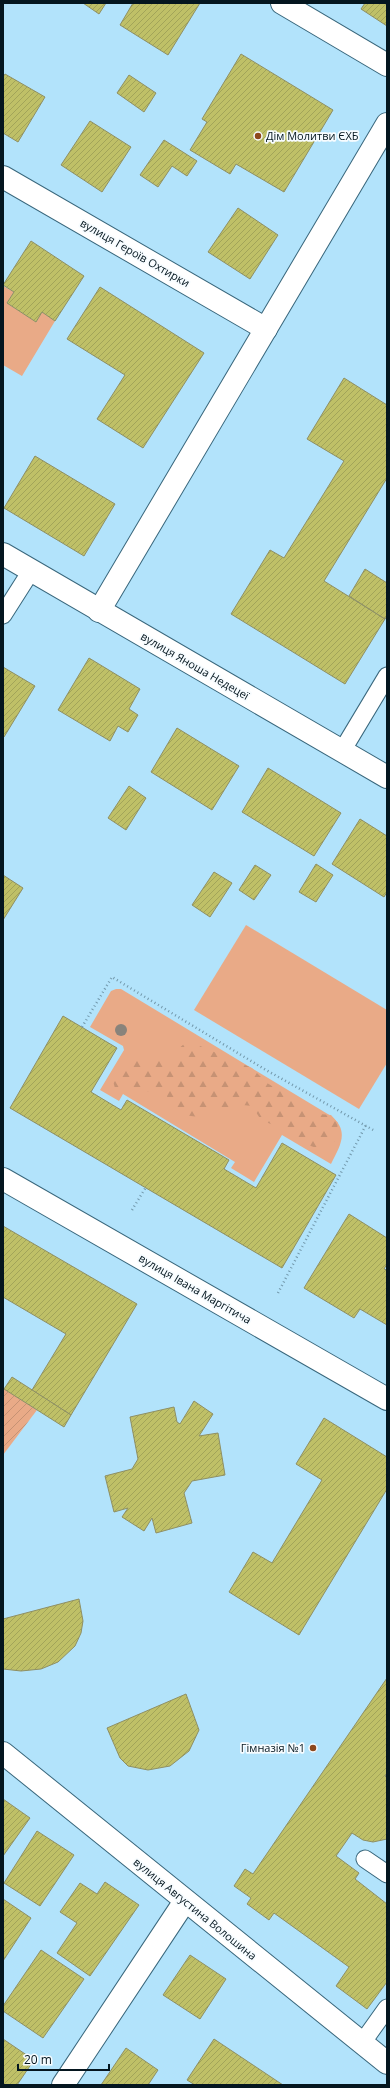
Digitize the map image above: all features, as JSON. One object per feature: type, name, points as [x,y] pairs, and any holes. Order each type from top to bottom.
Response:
[{"type":"street","points":[[282,3],[387,65]]},
{"type":"street","points":[[99,611],[387,124]]},
{"type":"street","name":"вулиця Героїв Охтирки","points":[[3,177],[266,329]]},
{"type":"street","name":"вулиця Яноша Недецеї","points":[[3,554],[387,777]]},
{"type":"street","name":"вулиця Івана Маргітича","points":[[3,1179],[387,1399]]},
{"type":"street","name":"вулиця Августина Волошина","points":[[3,1753],[387,2064]]},
{"type":"street","points":[[63,2085],[185,1900]]},
{"type":"lane","points":[[3,615],[31,571]]},
{"type":"lane","points":[[342,750],[387,676]]},
{"type":"lane","points":[[365,1859],[387,1874]]},
{"type":"lane","points":[[362,2043],[387,2008]]},
{"type":"path","points":[[82,1028],[112,977],[266,1070],[375,1131]]},
{"type":"path","points":[[278,1293],[366,1125]]},
{"type":"path","points":[[132,1210],[146,1187]]},
{"type":"green space","points":[[3,286],[14,292],[7,303],[36,322],[42,312],[55,321],[22,376],[3,365]]},
{"type":"green space","points":[[246,925],[387,1010],[387,1063],[359,1109],[194,1010]]},
{"type":"green space","points":[[121,989],[331,1116],[340,1127],[342,1139],[331,1164],[282,1135],[254,1182],[231,1168],[235,1162],[123,1094],[119,1101],[100,1090],[124,1050],[123,1046],[90,1027],[111,991]]},
{"type":"green space","points":[[184,1044],[200,1046],[252,1068],[267,1083],[319,1114],[331,1115],[338,1123],[335,1141],[319,1149],[303,1143],[290,1132],[261,1120],[252,1106],[243,1105],[233,1111],[227,1112],[217,1109],[199,1117],[183,1115],[172,1108],[166,1094],[158,1090],[143,1092],[128,1088],[123,1093],[115,1088],[112,1078],[123,1065],[129,1061],[143,1058],[167,1063],[175,1058],[177,1050]]},
{"type":"green space","points":[[3,1388],[37,1410],[3,1455]]},
{"type":"building","points":[[83,3],[106,3],[99,14]]},
{"type":"building","points":[[133,3],[200,3],[168,55],[120,25]]},
{"type":"building","points":[[365,3],[387,3],[387,26],[361,9]]},
{"type":"building","name":"Дім Молитви ЄХБ","points":[[241,54],[333,110],[284,192],[236,164],[230,174],[190,150],[207,122],[202,119]]},
{"type":"building","points":[[5,74],[45,97],[18,142],[3,133],[3,77]]},
{"type":"building","points":[[129,75],[156,93],[144,112],[117,93]]},
{"type":"building","points":[[90,121],[131,147],[102,192],[61,165]]},
{"type":"building","points":[[164,140],[197,161],[187,176],[172,166],[158,187],[140,175]]},
{"type":"building","points":[[238,208],[278,235],[250,279],[208,252]]},
{"type":"building","points":[[31,241],[84,276],[55,321],[42,312],[36,322],[7,303],[14,292],[3,285]]},
{"type":"building","points":[[100,287],[204,353],[143,448],[97,419],[125,375],[67,339]]},
{"type":"building","points":[[344,378],[387,405],[387,478],[324,581],[385,619],[345,684],[231,614],[270,550],[284,558],[344,461],[307,439]]},
{"type":"building","points":[[35,456],[115,504],[84,556],[4,508]]},
{"type":"building","points":[[365,569],[387,583],[387,616],[385,619],[349,596]]},
{"type":"building","points":[[89,658],[140,689],[129,709],[138,715],[128,732],[118,726],[110,741],[58,710]]},
{"type":"building","points":[[3,667],[35,686],[4,737],[3,736]]},
{"type":"building","points":[[177,728],[239,766],[212,810],[151,772]]},
{"type":"building","points":[[268,768],[341,813],[314,856],[242,812]]},
{"type":"building","points":[[129,786],[146,798],[126,830],[108,818]]},
{"type":"building","points":[[360,819],[387,836],[387,892],[384,897],[332,864]]},
{"type":"building","points":[[316,864],[333,875],[316,902],[299,892]]},
{"type":"building","points":[[255,865],[271,875],[254,900],[239,890]]},
{"type":"building","points":[[214,872],[232,883],[210,917],[192,905]]},
{"type":"building","points":[[3,875],[23,888],[3,920]]},
{"type":"building","points":[[63,1016],[117,1048],[91,1092],[121,1110],[127,1100],[229,1160],[224,1169],[256,1188],[282,1143],[336,1175],[282,1268],[10,1108]]},
{"type":"building","points":[[349,1214],[387,1238],[387,1264],[384,1269],[387,1270],[387,1325],[360,1309],[354,1318],[304,1288]]},
{"type":"building","points":[[3,1226],[137,1304],[71,1415],[32,1390],[66,1334],[3,1297]]},
{"type":"building","points":[[12,1377],[71,1415],[64,1427],[4,1389]]},
{"type":"building","points":[[194,1401],[213,1414],[199,1436],[218,1433],[225,1475],[192,1481],[184,1493],[192,1523],[156,1533],[152,1518],[144,1531],[122,1517],[128,1508],[114,1512],[105,1476],[132,1469],[138,1459],[130,1417],[174,1407],[177,1422],[180,1424]]},
{"type":"building","points":[[324,1418],[387,1457],[387,1489],[299,1635],[229,1592],[253,1552],[272,1563],[322,1480],[296,1464]]},
{"type":"building","points":[[79,1599],[83,1621],[81,1633],[75,1646],[58,1662],[41,1669],[21,1671],[3,1669],[3,1619]]},
{"type":"building","points":[[387,1678],[387,1773],[385,1776],[387,1778],[387,1839],[373,1842],[363,1840],[352,1833],[336,1856],[359,1873],[355,1879],[387,1904],[387,1982],[367,2009],[336,1986],[349,1967],[274,1913],[269,1920],[247,1904],[251,1898],[234,1886],[245,1869],[253,1874]]},
{"type":"building","points":[[186,1694],[199,1730],[189,1751],[170,1766],[148,1770],[128,1766],[120,1758],[107,1728]]},
{"type":"building","points":[[3,1799],[30,1818],[3,1856]]},
{"type":"building","points":[[37,1831],[74,1855],[40,1906],[4,1883]]},
{"type":"building","points":[[105,1882],[139,1905],[90,1976],[57,1953],[77,1923],[60,1912],[80,1883],[97,1894]]},
{"type":"building","points":[[3,1899],[31,1918],[3,1961]]},
{"type":"building","points":[[41,1950],[84,1979],[43,2038],[3,2011],[3,2006]]},
{"type":"building","points":[[190,1955],[226,1979],[200,2019],[163,1995]]},
{"type":"building","points":[[3,2039],[34,2060],[17,2085],[3,2085]]},
{"type":"building","points":[[214,2039],[283,2085],[195,2085],[187,2080]]},
{"type":"building","points":[[126,2048],[158,2070],[148,2085],[101,2085]]},
{"type":"place","name":"Дім Молитви ЄХБ","points":[[258,136]]},
{"type":"place","name":"Гімназія №1","points":[[313,1748]]}]
